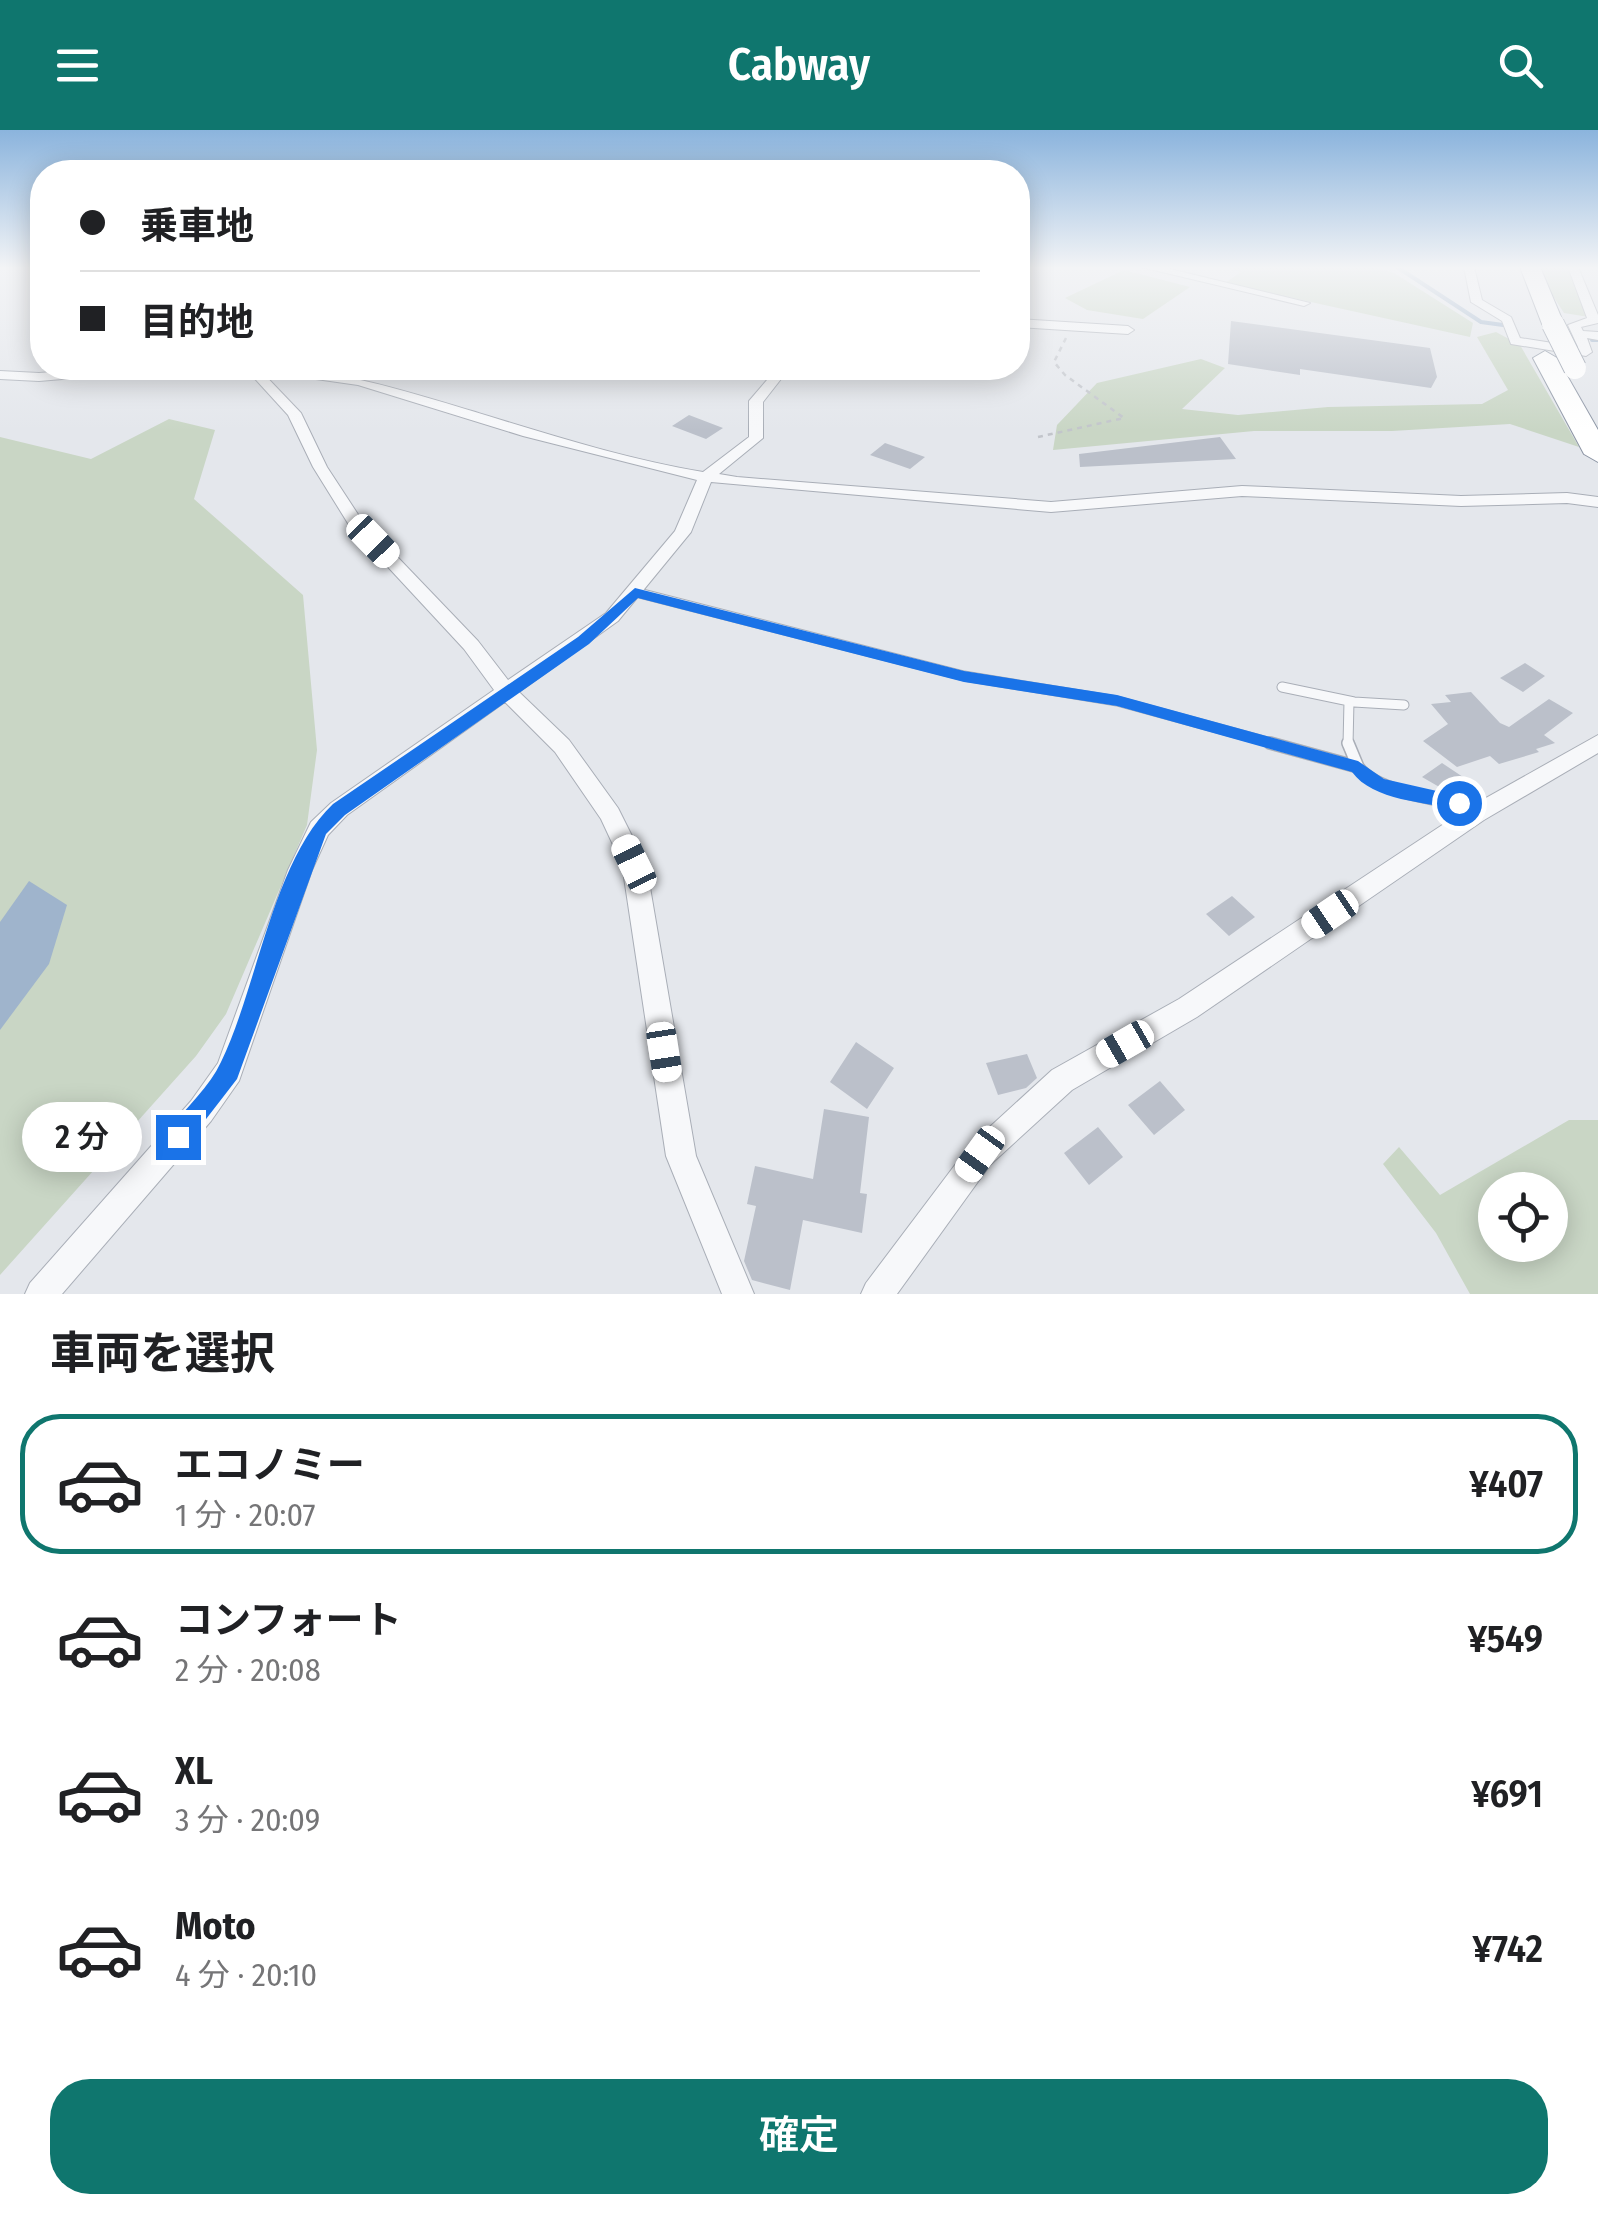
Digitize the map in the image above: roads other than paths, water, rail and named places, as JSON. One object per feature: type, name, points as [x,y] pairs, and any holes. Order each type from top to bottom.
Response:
[{"type":"highway","points":[[1528,321],[1598,454]]},
{"type":"highway","points":[[1552,321],[1598,408]]},
{"type":"street","points":[[1508,321],[1515,341],[1586,352],[1574,324],[1587,321]]},
{"type":"street","points":[[1030,324],[1128,330]]},
{"type":"street","points":[[1579,334],[1598,336]]},
{"type":"street","points":[[0,375],[30,376]]},
{"type":"street","points":[[263,380],[294,412],[320,467],[355,522],[471,645],[506,692],[562,746],[610,814],[634,864],[681,1156],[738,1294]]},
{"type":"street","points":[[353,380],[528,434],[706,478],[1051,508],[1242,491],[1461,501],[1567,498],[1598,502]]},
{"type":"street","points":[[41,1294],[201,1111],[229,1071],[318,829],[339,810],[583,640],[635,592],[683,532],[706,478],[756,438],[756,401],[773,380]]},
{"type":"street","points":[[877,1294],[980,1154],[1062,1080],[1188,1008],[1487,808],[1598,743]]},
{"type":"lane","points":[[635,592],[964,676],[1117,700],[1358,767]]},
{"type":"lane","points":[[1282,686],[1349,701],[1404,705]]},
{"type":"lane","points":[[1349,701],[1348,749],[1365,777],[1380,785],[1487,808]]},
{"type":"water","points":[[29,881],[67,905],[49,964],[0,1030],[0,922]]},
{"type":"waterway","points":[[1480,321],[1503,325]]},
{"type":"waterway","points":[[1592,340],[1598,340]]}]
